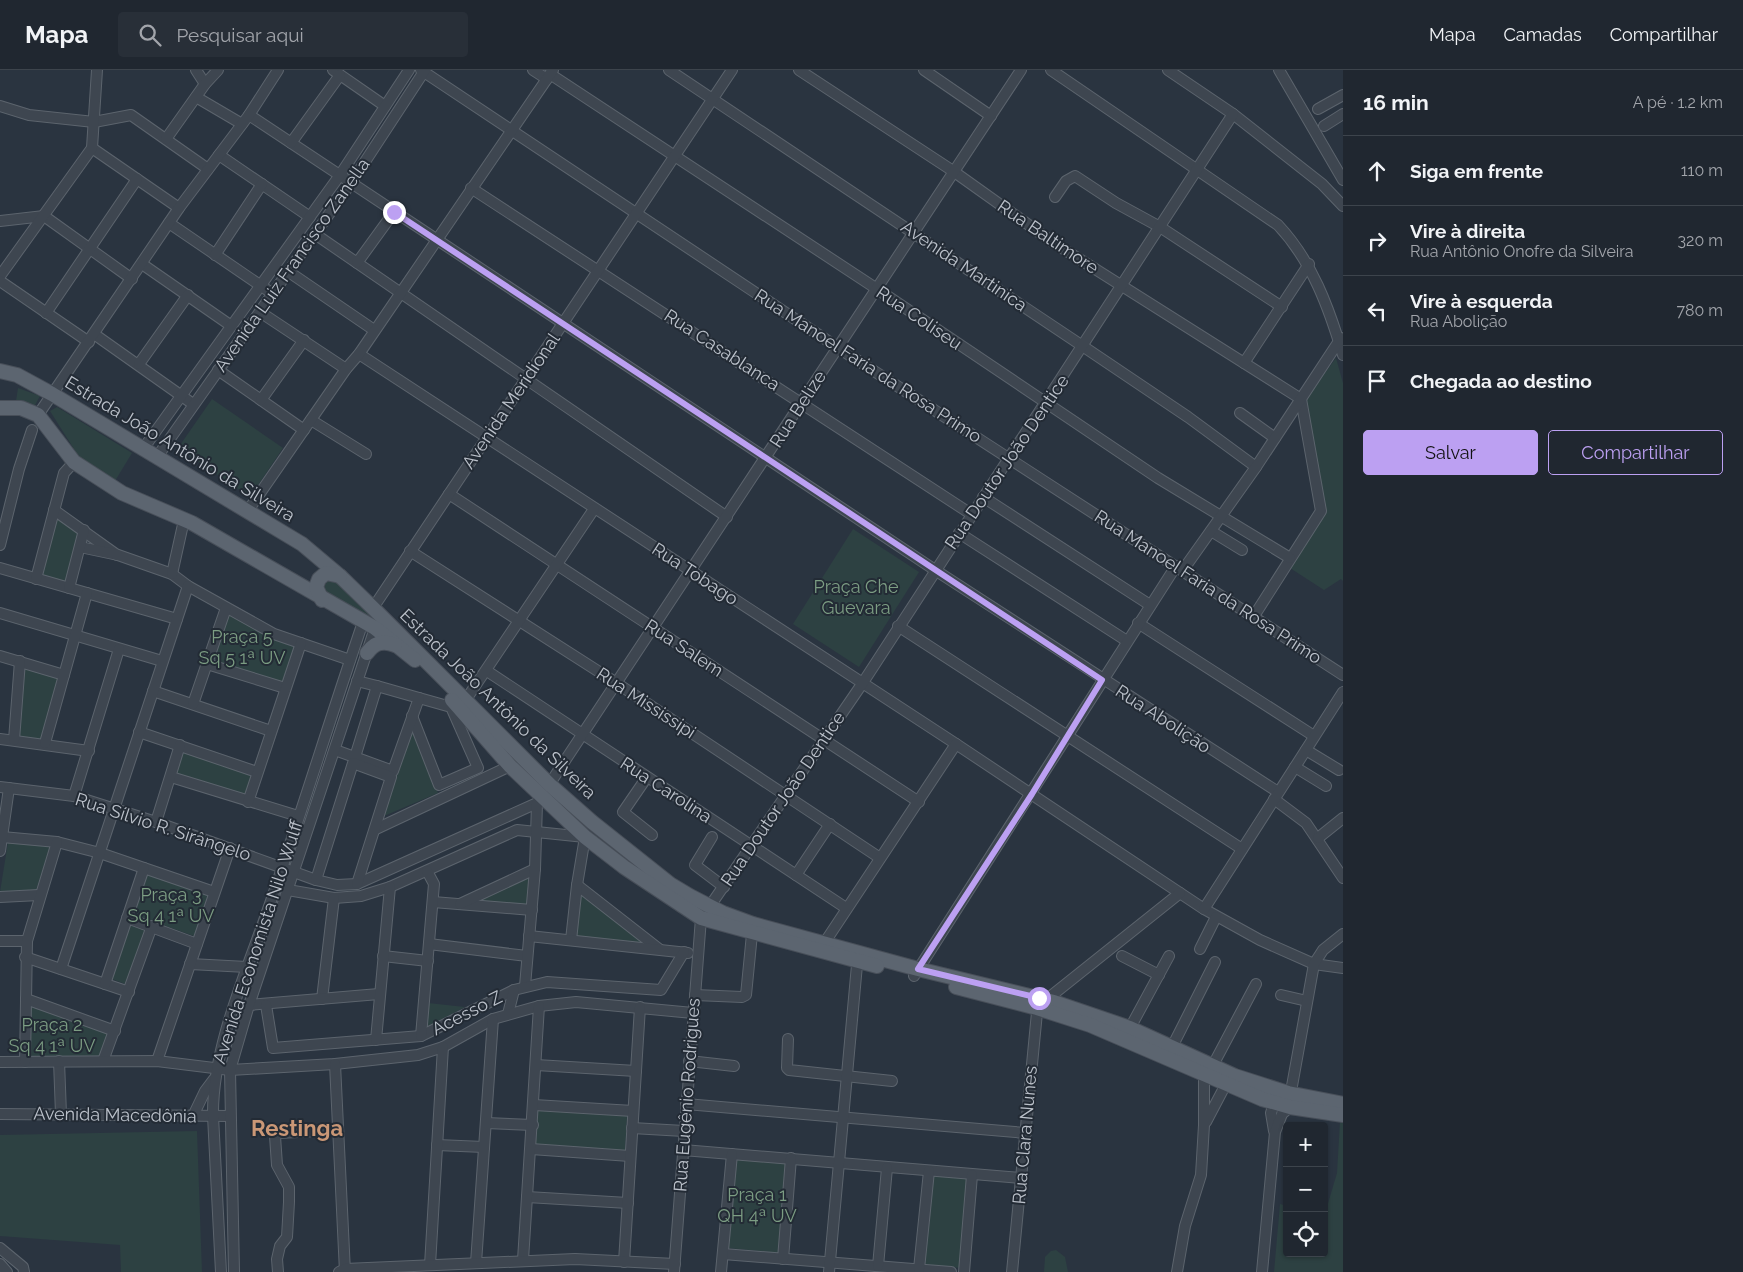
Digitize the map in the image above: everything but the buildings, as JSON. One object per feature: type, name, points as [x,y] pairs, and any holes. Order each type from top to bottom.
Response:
[{"type":"main road","name":"Estrada João Antônio da Silveira","points":[[0,371],[17,375],[52,394],[302,544],[340,576],[373,608],[510,766],[543,801],[624,867],[701,918],[752,934],[832,947],[916,973],[1040,1002],[1130,1028],[1172,1047],[1226,1084],[1274,1103],[1304,1096],[1343,1104]]},
{"type":"main road","points":[[0,408],[21,408],[38,415]]},
{"type":"main road","name":"Estrada João Antônio da Silveira","points":[[38,415],[48,425],[74,462],[122,493],[184,520],[369,625],[414,659],[457,703],[592,822],[670,884],[710,906],[802,942]]},
{"type":"main road","points":[[322,600],[316,588],[319,579],[326,573],[340,576]]},
{"type":"main road","points":[[369,625],[373,608]]},
{"type":"main road","points":[[367,653],[376,644],[389,642],[395,645]]},
{"type":"main road","points":[[543,801],[558,800],[576,814],[592,822]]},
{"type":"main road","points":[[690,896],[701,918]]},
{"type":"main road","name":"Estrada João Antônio da Silveira","points":[[1040,1002],[1090,1025],[1208,1071],[1289,1100],[1343,1115]]},
{"type":"main road","points":[[1274,1103],[1304,1096]]},
{"type":"street","points":[[0,276],[92,148],[97,70]]},
{"type":"street","points":[[196,70],[205,84]]},
{"type":"street","points":[[166,140],[196,96],[218,70]]},
{"type":"street","points":[[38,415],[179,208],[249,115],[278,70]]},
{"type":"street","name":"Avenida Luiz Francisco Zanella","points":[[143,449],[230,325],[340,175],[409,70]]},
{"type":"street","name":"Rua Coliseu","points":[[533,70],[550,74],[877,289],[1158,478],[1290,558]]},
{"type":"street","name":"Avenida Martinica","points":[[669,70],[1188,417],[1256,467]]},
{"type":"street","name":"Avenida Meridional","points":[[373,608],[732,70]]},
{"type":"street","name":"Rua Baltimore","points":[[799,70],[953,171],[1054,243],[1301,399]]},
{"type":"street","points":[[924,70],[991,116]]},
{"type":"street","name":"Rua Belize","points":[[525,986],[535,869],[536,831],[543,801],[550,785],[616,682],[767,457],[837,347],[1021,70]]},
{"type":"street","points":[[1051,70],[1278,225],[1294,241],[1308,264],[1341,338],[1343,355]]},
{"type":"street","points":[[1168,70],[1233,114],[1342,201]]},
{"type":"street","points":[[1281,70],[1343,180]]},
{"type":"street","name":"Avenida Luiz Francisco Zanella","points":[[157,457],[351,183],[423,71]]},
{"type":"street","name":"Rua Manoel Faria da Rosa Primo","points":[[423,71],[837,347],[1343,675]]},
{"type":"street","points":[[292,143],[336,72],[385,106]]},
{"type":"street","points":[[247,512],[346,369],[359,354],[550,74]]},
{"type":"street","points":[[1318,109],[1343,95]]},
{"type":"street","points":[[196,96],[242,124]]},
{"type":"street","points":[[0,106],[29,115],[94,122],[130,115],[208,169]]},
{"type":"street","name":"Rua Doutor João Dentice","points":[[710,906],[862,684],[971,514],[1084,347],[1233,114]]},
{"type":"street","points":[[1324,126],[1343,114]]},
{"type":"street","name":"Rua Abolição","points":[[249,115],[1276,795],[1306,822],[1343,878]]},
{"type":"street","points":[[92,148],[179,208]]},
{"type":"street","points":[[219,154],[310,217]]},
{"type":"street","points":[[1055,197],[1066,181],[1075,176],[1116,203],[1160,227],[1282,307]]},
{"type":"street","points":[[46,312],[137,179]]},
{"type":"street","points":[[215,254],[262,184]]},
{"type":"street","name":"Rua Casablanca","points":[[472,188],[971,514]]},
{"type":"street","points":[[357,263],[394,212]]},
{"type":"street","points":[[0,221],[44,216],[132,279]]},
{"type":"street","points":[[169,223],[273,294]]},
{"type":"street","points":[[315,234],[524,380],[727,517]]},
{"type":"street","points":[[142,264],[230,325]]},
{"type":"street","points":[[1244,363],[1282,307],[1308,264]]},
{"type":"street","points":[[289,272],[374,330]]},
{"type":"street","points":[[0,281],[46,312],[139,364],[194,404]]},
{"type":"street","points":[[139,364],[188,295]]},
{"type":"street","points":[[260,312],[346,369]]},
{"type":"street","points":[[916,973],[1032,794],[1150,605],[1223,516],[1341,338]]},
{"type":"street","points":[[261,400],[304,340]]},
{"type":"street","name":"Rua Tobago","points":[[359,354],[956,744],[1204,909],[1314,964],[1343,968]]},
{"type":"street","points":[[218,370],[304,430]]},
{"type":"street","points":[[1254,616],[1320,511],[1301,399]]},
{"type":"street","points":[[1240,413],[1275,438]]},
{"type":"street","points":[[311,420],[366,454]]},
{"type":"street","points":[[0,545],[19,469],[32,430]]},
{"type":"street","points":[[36,579],[64,473],[74,462]]},
{"type":"street","name":"Rua Salem","points":[[449,494],[919,802]]},
{"type":"street","points":[[984,497],[1150,605]]},
{"type":"street","points":[[457,703],[487,671],[518,620],[594,509]]},
{"type":"street","points":[[54,510],[118,555]]},
{"type":"street","points":[[172,574],[184,520]]},
{"type":"street","points":[[70,588],[84,530]]},
{"type":"street","points":[[1212,531],[1242,550]]},
{"type":"street","points":[[959,533],[1127,641]]},
{"type":"street","points":[[80,547],[118,555],[172,574],[188,586],[274,634],[350,660]]},
{"type":"street","name":"Rua Mississipi","points":[[410,551],[616,682],[880,858]]},
{"type":"street","points":[[0,568],[177,619]]},
{"type":"street","points":[[61,969],[188,586]]},
{"type":"street","points":[[45,743],[87,593]]},
{"type":"street","points":[[192,704],[226,608]]},
{"type":"street","points":[[0,614],[162,661]]},
{"type":"street","points":[[1138,623],[1314,736]]},
{"type":"street","name":"Avenida Economista Nilo Wulff","points":[[234,1272],[229,1116],[230,1070],[249,1005],[367,653],[369,625]]},
{"type":"street","name":"Avenida Economista Nilo Wulff","points":[[221,1272],[213,1116],[216,1074],[247,967],[350,660],[369,625]]},
{"type":"street","points":[[898,626],[1242,848]]},
{"type":"street","points":[[248,802],[301,643]]},
{"type":"street","points":[[74,796],[119,649]]},
{"type":"street","points":[[0,656],[64,675]]},
{"type":"street","points":[[14,740],[20,661]]},
{"type":"street","points":[[207,664],[285,688]]},
{"type":"street","name":"Rua Carolina","points":[[487,671],[846,908]]},
{"type":"street","points":[[357,681],[419,698],[457,703]]},
{"type":"street","points":[[355,756],[376,686]]},
{"type":"street","points":[[153,690],[271,731]]},
{"type":"street","points":[[1204,909],[1314,736],[1339,706],[1343,692]]},
{"type":"street","points":[[357,884],[392,774],[419,698]]},
{"type":"street","points":[[412,716],[439,785],[478,768],[457,703]]},
{"type":"street","points":[[139,732],[257,772]]},
{"type":"street","points":[[0,739],[45,743],[88,751]]},
{"type":"street","points":[[832,947],[846,908],[919,802],[956,744]]},
{"type":"street","points":[[156,822],[180,745]]},
{"type":"street","points":[[335,750],[355,756],[392,774]]},
{"type":"street","points":[[1306,750],[1339,770]]},
{"type":"street","points":[[316,880],[353,763],[392,774]]},
{"type":"street","points":[[376,829],[510,766]]},
{"type":"street","points":[[1294,767],[1326,786]]},
{"type":"street","points":[[171,777],[298,816]]},
{"type":"street","points":[[648,778],[624,812],[652,835]]},
{"type":"street","points":[[0,851],[4,788]]},
{"type":"street","name":"Rua Sílvio R. Sirângelo","points":[[4,788],[74,796],[156,822],[316,880],[337,885],[357,884],[543,801]]},
{"type":"street","points":[[1318,838],[1343,818]]},
{"type":"street","points":[[796,874],[830,824]]},
{"type":"street","points":[[288,890],[334,898],[361,896],[390,887],[517,830],[586,837],[577,885],[572,940]]},
{"type":"street","points":[[712,836],[695,865],[724,887]]},
{"type":"street","points":[[2,837],[57,842],[100,853],[214,892]]},
{"type":"street","points":[[25,1062],[25,957],[27,941],[39,895],[57,842]]},
{"type":"street","points":[[157,1061],[230,848]]},
{"type":"street","points":[[105,984],[144,868]]},
{"type":"street","points":[[459,904],[535,869]]},
{"type":"street","points":[[421,1036],[434,884],[427,871]]},
{"type":"street","points":[[577,885],[660,950]]},
{"type":"street","points":[[376,1040],[390,887]]},
{"type":"street","points":[[1040,1002],[1180,893]]},
{"type":"street","points":[[0,897],[39,895]]},
{"type":"street","points":[[322,999],[334,898]]},
{"type":"street","points":[[433,902],[532,910]]},
{"type":"street","points":[[1200,949],[1216,916]]},
{"type":"street","points":[[127,918],[197,944]]},
{"type":"street","name":"Rua Eugênio Rodrigues","points":[[675,1268],[701,918]]},
{"type":"street","points":[[103,1061],[130,992],[152,926]]},
{"type":"street","points":[[694,995],[742,997],[746,995],[752,934]]},
{"type":"street","points":[[1274,1132],[1289,1100],[1314,964],[1323,950],[1343,934]]},
{"type":"street","points":[[529,936],[697,954]]},
{"type":"street","points":[[0,941],[27,941]]},
{"type":"street","points":[[429,944],[527,956]]},
{"type":"street","name":"Acesso Z","points":[[266,1005],[273,1048],[421,1036],[525,986],[547,982],[661,990],[684,952]]},
{"type":"street","points":[[383,956],[428,961]]},
{"type":"street","points":[[829,1267],[858,956]]},
{"type":"street","points":[[1122,956],[1158,975]]},
{"type":"street","points":[[1130,1028],[1169,956]]},
{"type":"street","points":[[25,957],[130,992]]},
{"type":"street","points":[[1172,1047],[1215,962]]},
{"type":"street","points":[[190,964],[247,967]]},
{"type":"street","points":[[1177,1272],[1184,1226],[1201,1175],[1208,1071],[1256,984]]},
{"type":"street","points":[[508,1014],[514,990]]},
{"type":"street","points":[[249,1005],[379,994]]},
{"type":"street","points":[[1281,995],[1307,1001]]},
{"type":"street","points":[[26,999],[114,1031]]},
{"type":"street","points":[[0,1062],[157,1061],[216,1074],[230,1070],[335,1064],[418,1055],[443,1047],[493,1020],[539,1006],[576,1002],[640,1007],[693,1014]]},
{"type":"street","name":"Rua Clara Nunes","points":[[1012,1272],[1040,1002]]},
{"type":"street","points":[[523,1260],[539,1006]]},
{"type":"street","points":[[624,1262],[640,1007]]},
{"type":"street","points":[[476,1263],[493,1020]]},
{"type":"street","points":[[788,1039],[787,1068],[789,1070],[892,1081]]},
{"type":"street","points":[[430,1265],[443,1047]]},
{"type":"street","points":[[59,1061],[61,1114]]},
{"type":"street","points":[[689,1061],[734,1066]]},
{"type":"street","points":[[335,1064],[343,1271],[399,1270],[430,1265],[523,1260],[624,1262],[675,1268]]},
{"type":"street","points":[[536,1065],[636,1071]]},
{"type":"street","points":[[193,1116],[216,1074]]},
{"type":"street","points":[[1204,1125],[1226,1084]]},
{"type":"street","points":[[1262,1272],[1274,1132],[1271,1113],[1274,1103]]},
{"type":"street","points":[[686,1104],[1026,1133]]},
{"type":"street","points":[[534,1105],[633,1111]]},
{"type":"street","name":"Avenida Macedônia","points":[[0,1114],[229,1116]]},
{"type":"street","points":[[486,1124],[533,1125]]},
{"type":"street","points":[[632,1128],[684,1131]]},
{"type":"street","points":[[278,1272],[277,1259],[280,1246],[287,1237],[289,1187],[277,1164],[276,1136],[278,1133],[338,1130]]},
{"type":"street","points":[[437,1144],[484,1147]]},
{"type":"street","points":[[531,1150],[630,1156]]},
{"type":"street","points":[[683,1150],[1021,1178]]},
{"type":"street","points":[[721,1272],[732,1154]]},
{"type":"street","points":[[783,1259],[791,1158]]},
{"type":"street","points":[[878,1266],[887,1168]]},
{"type":"street","points":[[919,1268],[928,1171]]},
{"type":"street","points":[[964,1272],[972,1175]]},
{"type":"street","points":[[527,1197],[628,1202]]},
{"type":"street","points":[[0,1248],[23,1267],[24,1272]]},
{"type":"street","points":[[723,1254],[783,1259],[829,1267],[878,1266],[951,1272]]},
{"type":"street","points":[[0,1264],[7,1272]]},
{"type":"green space","points":[[1336,358],[1343,383],[1343,581],[1341,579],[1324,590],[1290,568],[1323,515],[1306,399]]},
{"type":"green space","points":[[18,388],[40,396],[34,407],[16,401]]},
{"type":"green space","points":[[212,399],[283,448],[250,497],[178,448]]},
{"type":"green space","points":[[57,407],[132,453],[115,481],[79,457],[50,411]]},
{"type":"green space","points":[[57,518],[80,531],[66,583],[41,576]]},
{"type":"green space","name":"Praça Che Guevara","points":[[853,529],[919,572],[859,667],[793,624]]},
{"type":"green space","points":[[329,580],[335,580],[369,610],[370,618],[328,595],[324,586]]},
{"type":"green space","name":"Praça 5 Sq 5 1ª UV","points":[[228,613],[272,639],[295,647],[283,684],[212,661]]},
{"type":"green space","points":[[25,667],[59,677],[42,739],[17,737]]},
{"type":"green space","points":[[412,729],[438,793],[384,816]]},
{"type":"green space","points":[[183,750],[253,774],[245,798],[175,776]]},
{"type":"green space","points":[[8,842],[50,847],[36,891],[0,892]]},
{"type":"green space","name":"Praça 3 Sq 4 1ª UV","points":[[148,874],[208,895],[194,936],[134,915]]},
{"type":"green space","points":[[531,875],[529,906],[471,902]]},
{"type":"green space","points":[[581,892],[646,943],[576,936]]},
{"type":"green space","points":[[130,925],[146,930],[128,985],[112,979]]},
{"type":"green space","points":[[428,1003],[465,1007],[425,1028]]},
{"type":"green space","name":"Praça 2 Sq 4 1ª UV","points":[[31,1005],[109,1032],[99,1058],[29,1058]]},
{"type":"green space","points":[[537,1110],[627,1116],[625,1152],[534,1145]]},
{"type":"green space","points":[[1340,1121],[1343,1121],[1343,1272],[1274,1272],[1280,1204],[1283,1205],[1283,1257],[1328,1257],[1328,1203],[1337,1173]]},
{"type":"green space","points":[[197,1131],[202,1272],[121,1272],[120,1245],[0,1236],[0,1135]]},
{"type":"green space","name":"Praça 1 QH 4ª UV","points":[[735,1158],[787,1162],[780,1253],[728,1248]]},
{"type":"green space","points":[[932,1175],[968,1178],[960,1268],[924,1264]]},
{"type":"green space","points":[[1056,1250],[1065,1257],[1068,1272],[1044,1272],[1045,1257],[1051,1251]]},
{"type":"district","name":"Restinga","points":[[297,1128]]},
{"type":"route","points":[[394,212],[1102,680],[1032,794],[918,969],[1039,998]]}]
